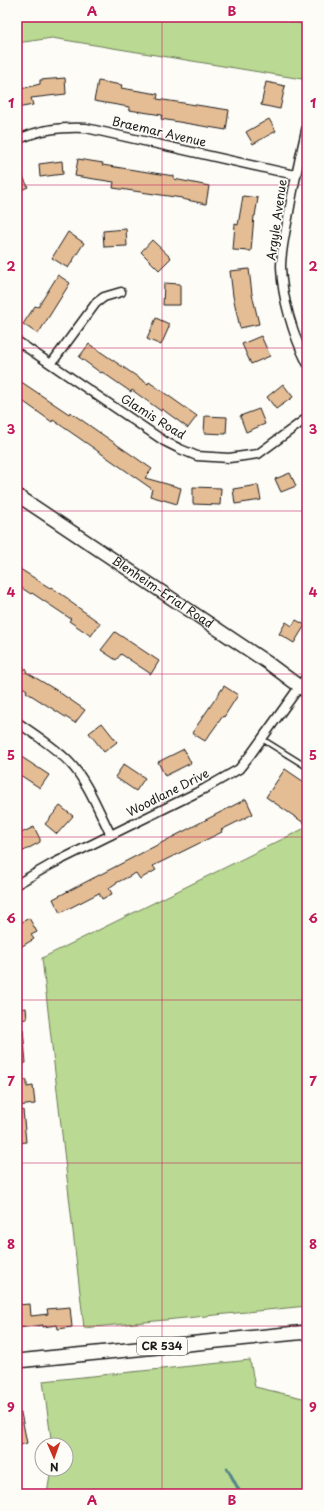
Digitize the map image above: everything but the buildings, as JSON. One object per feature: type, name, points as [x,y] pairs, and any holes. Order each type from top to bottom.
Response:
[{"type":"main road","name":"Blenheim-Erial Road","points":[[17,495],[268,663],[303,690]]},
{"type":"main road","name":"CR 534","points":[[17,1361],[307,1332]]},
{"type":"street","name":"Argyle Avenue","points":[[307,126],[285,232],[281,266],[285,297],[299,348],[307,363]]},
{"type":"street","name":"Braemar Avenue","points":[[17,140],[46,130],[64,127],[86,128],[296,175]]},
{"type":"street","points":[[51,364],[96,302],[104,297],[121,292]]},
{"type":"street","name":"Glamis Road","points":[[17,341],[164,441],[197,456],[229,458],[258,454],[307,418]]},
{"type":"street","name":"Woodlane Drive","points":[[17,884],[204,789],[238,769],[303,690],[307,676]]},
{"type":"street","points":[[17,722],[54,748],[71,764],[84,782],[111,835]]},
{"type":"lane","points":[[262,739],[307,766]]},
{"type":"green space","points":[[17,17],[268,17],[307,25],[307,59],[302,79],[52,38],[17,43]]},
{"type":"green space","points":[[307,827],[307,1306],[84,1328],[42,958]]},
{"type":"green space","points":[[250,1360],[255,1387],[307,1399],[307,1494],[47,1494],[50,1477],[74,1477],[74,1437],[51,1437],[43,1381]]},
{"type":"waterway","points":[[227,1468],[241,1494]]}]
